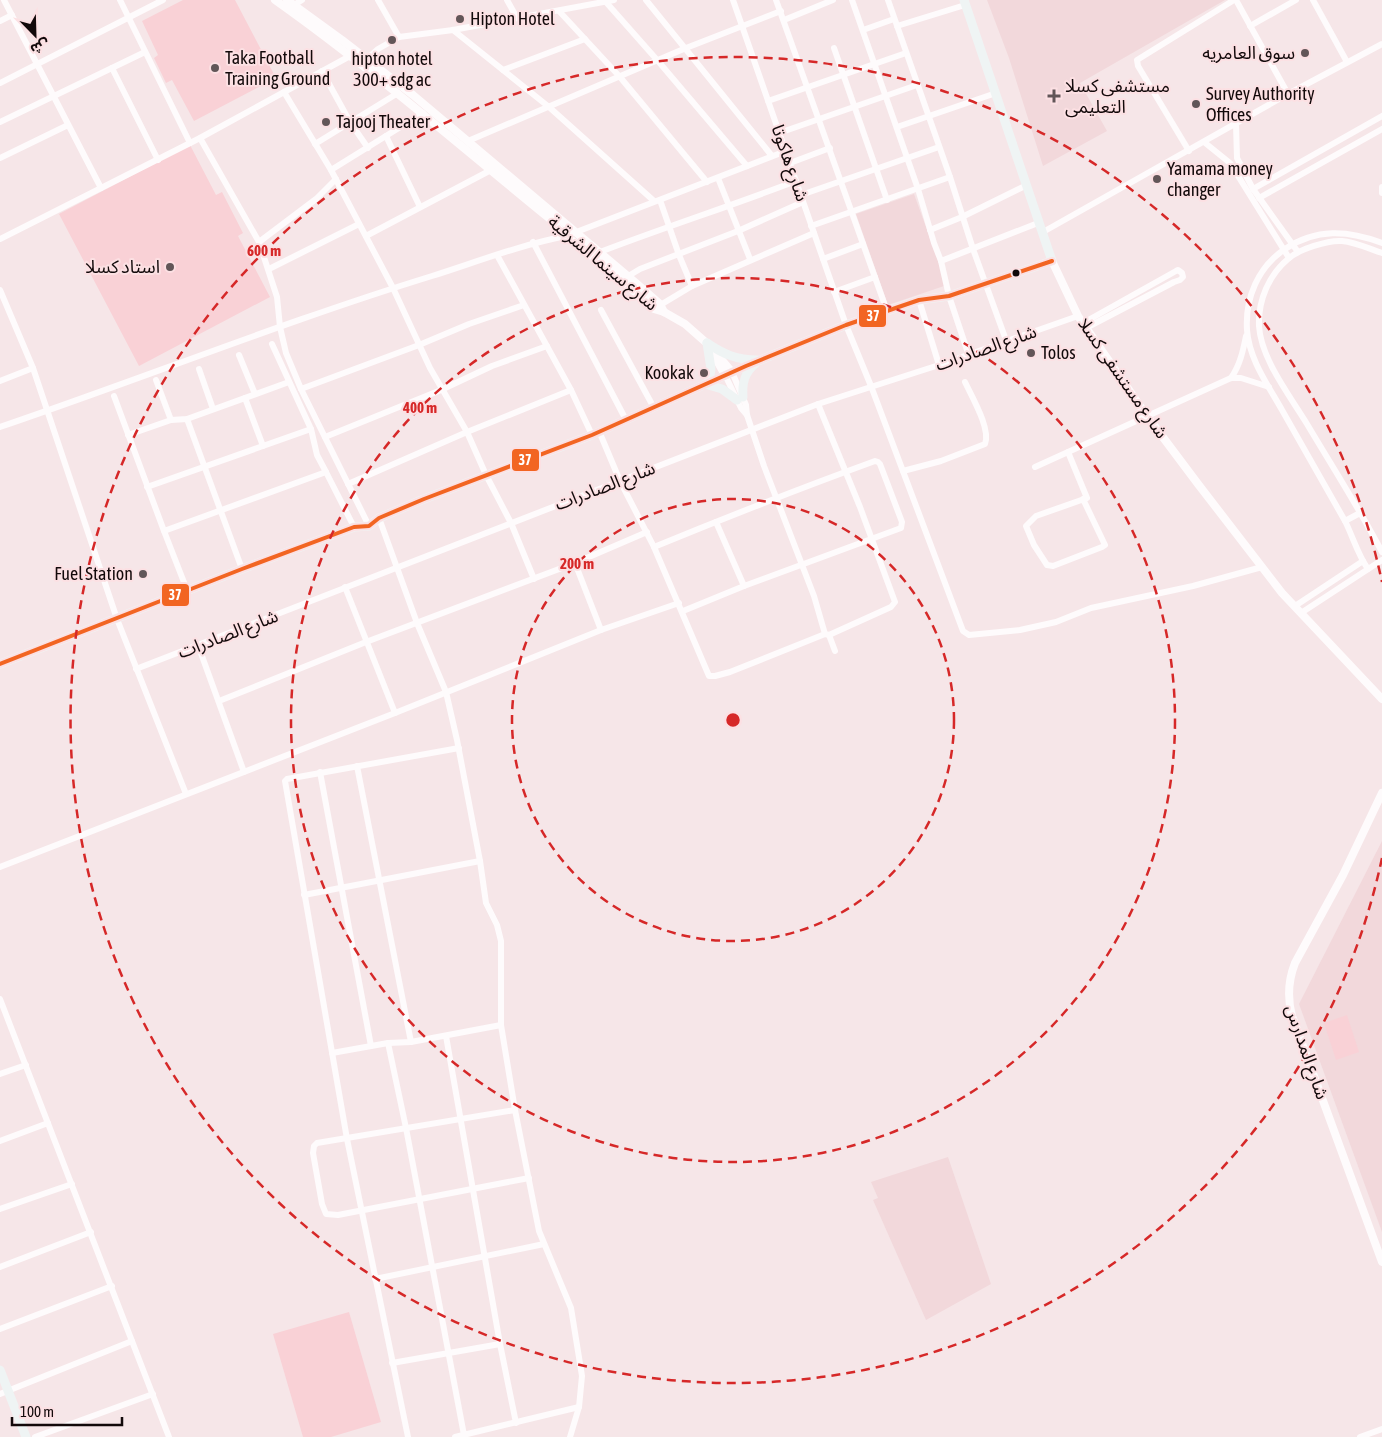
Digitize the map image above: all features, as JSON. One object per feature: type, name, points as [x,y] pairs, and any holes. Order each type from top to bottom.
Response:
[{"type":"main road","name":"شارع مستشفى كسلا","points":[[964,2],[1052,261]]},
{"type":"main road","points":[[0,664],[242,568],[354,527],[369,526],[379,518],[424,499],[595,433],[707,383],[846,325],[919,300],[949,296],[1052,261]]},
{"type":"main road","points":[[708,345],[724,354],[742,360],[762,360]]},
{"type":"main road","points":[[707,383],[711,369],[708,345]]},
{"type":"main road","points":[[707,383],[740,399],[746,375],[752,366],[762,360]]},
{"type":"main road","points":[[0,1370],[4,1393],[26,1437]]},
{"type":"street","points":[[120,0],[190,143]]},
{"type":"street","points":[[0,83],[163,0]]},
{"type":"street","name":"شارع سينما الشرقية","points":[[275,0],[398,93],[550,219],[566,236],[624,278],[657,307],[685,324],[708,345]]},
{"type":"street","points":[[291,2],[302,0]]},
{"type":"street","points":[[378,0],[399,37]]},
{"type":"street","points":[[506,0],[517,18]]},
{"type":"street","points":[[367,59],[378,49],[399,37],[453,30],[614,0]]},
{"type":"street","points":[[646,0],[772,156]]},
{"type":"street","name":"شارع هاكوتا","points":[[733,0],[846,325],[871,386],[963,631],[969,635],[1020,630],[1056,622],[1091,608],[1193,586],[1262,567]]},
{"type":"street","points":[[776,0],[887,311]]},
{"type":"street","points":[[784,20],[833,0]]},
{"type":"street","points":[[852,0],[918,189],[941,261],[949,296],[968,353]]},
{"type":"street","points":[[897,0],[888,1],[1006,340]]},
{"type":"street","points":[[1189,151],[1138,66],[1137,60],[1235,0],[1288,94]]},
{"type":"street","points":[[1250,26],[1296,0]]},
{"type":"street","points":[[1313,0],[1347,62]]},
{"type":"street","points":[[8,1],[12,16],[101,188]]},
{"type":"street","points":[[605,1],[658,60],[747,166]]},
{"type":"street","name":"شارع سينما الشرقية","points":[[291,2],[367,59],[468,141],[600,252],[624,278]]},
{"type":"street","points":[[897,26],[964,2]]},
{"type":"street","points":[[559,11],[620,77],[707,182]]},
{"type":"street","points":[[468,141],[686,48],[781,11]]},
{"type":"street","points":[[0,22],[12,16]]},
{"type":"street","points":[[863,30],[894,19]]},
{"type":"street","points":[[453,30],[549,107],[657,201],[669,226],[678,255],[692,286]]},
{"type":"street","points":[[503,70],[585,39]]},
{"type":"street","points":[[1043,232],[1288,94],[1382,44]]},
{"type":"street","points":[[834,48],[887,200]]},
{"type":"street","points":[[0,122],[145,52]]},
{"type":"street","points":[[768,101],[906,53]]},
{"type":"street","points":[[0,238],[158,160],[350,56]]},
{"type":"street","points":[[112,68],[158,160]]},
{"type":"street","points":[[322,71],[350,122],[368,148]]},
{"type":"street","points":[[779,132],[917,85]]},
{"type":"street","points":[[284,92],[336,179],[393,288],[441,390],[467,432],[486,475],[511,522],[534,579]]},
{"type":"street","points":[[896,127],[996,92]]},
{"type":"street","points":[[315,144],[398,93]]},
{"type":"street","points":[[331,170],[423,114]]},
{"type":"street","points":[[1253,189],[1382,116]]},
{"type":"street","points":[[1236,124],[1237,158],[1253,189],[1298,252]]},
{"type":"street","points":[[0,158],[68,125]]},
{"type":"street","points":[[1259,198],[1382,129]]},
{"type":"street","points":[[386,136],[420,208]]},
{"type":"street","points":[[200,138],[259,242],[277,297],[280,327],[286,353],[301,388],[369,526]]},
{"type":"street","points":[[1204,142],[1230,163],[1289,258]]},
{"type":"street","points":[[624,278],[640,269],[738,231],[802,198],[841,181],[939,147]]},
{"type":"street","points":[[790,163],[830,148]]},
{"type":"street","points":[[0,427],[393,288],[533,242],[566,236],[786,151]]},
{"type":"street","points":[[366,236],[491,170]]},
{"type":"street","points":[[811,226],[950,177]]},
{"type":"street","points":[[718,178],[750,260]]},
{"type":"street","points":[[259,242],[316,199],[336,179]]},
{"type":"street","points":[[600,252],[669,226],[729,207],[796,180]]},
{"type":"street","points":[[930,230],[962,217],[1027,185]]},
{"type":"street","points":[[1382,187],[1382,193]]},
{"type":"street","points":[[941,261],[1038,223]]},
{"type":"street","points":[[269,269],[359,224]]},
{"type":"street","points":[[1231,378],[1242,356],[1247,332],[1250,294],[1258,277],[1271,260],[1293,244],[1324,234],[1341,232],[1362,235],[1382,243]]},
{"type":"street","points":[[657,307],[692,286],[814,233]]},
{"type":"street","points":[[1382,253],[1342,241],[1323,244],[1298,252],[1289,258],[1268,282],[1261,301],[1259,326],[1267,356],[1280,382],[1382,552]]},
{"type":"street","points":[[533,242],[626,420]]},
{"type":"street","points":[[823,259],[863,244]]},
{"type":"street","points":[[497,255],[647,532],[683,611],[709,676],[730,672],[827,635],[891,608],[895,602],[872,538],[818,404]]},
{"type":"street","name":"شارع مستشفى كسلا","points":[[1052,261],[1083,322],[1147,416],[1294,606],[1382,699]]},
{"type":"street","points":[[1178,270],[1182,273],[1183,277],[1180,280],[1083,322],[1178,270]]},
{"type":"street","points":[[834,292],[875,277]]},
{"type":"street","points":[[0,290],[33,368],[117,619],[186,794]]},
{"type":"street","points":[[919,300],[939,365]]},
{"type":"street","points":[[301,388],[524,305]]},
{"type":"street","points":[[601,310],[654,408]]},
{"type":"street","name":"شارع الصادرات","points":[[136,669],[818,404],[939,365],[1006,340],[1083,322]]},
{"type":"street","points":[[1247,332],[1251,350],[1269,387],[1345,521],[1368,569]]},
{"type":"street","points":[[272,344],[311,429],[317,455],[354,527]]},
{"type":"street","points":[[708,345],[729,374],[747,415],[827,635],[835,651]]},
{"type":"street","points":[[325,437],[441,390],[492,366],[547,346]]},
{"type":"street","points":[[239,354],[255,394]]},
{"type":"street","points":[[0,381],[33,368]]},
{"type":"street","points":[[199,369],[213,409]]},
{"type":"street","points":[[1035,467],[1231,378],[1241,378],[1269,387]]},
{"type":"street","points":[[156,380],[171,420]]},
{"type":"street","points":[[128,435],[171,420],[187,419],[289,382]]},
{"type":"street","points":[[903,471],[941,461],[984,444],[987,438],[984,424],[965,382]]},
{"type":"street","points":[[348,484],[467,432],[571,390]]},
{"type":"street","points":[[114,396],[187,590]]},
{"type":"street","points":[[244,398],[264,446]]},
{"type":"street","points":[[187,419],[242,568]]},
{"type":"street","points":[[147,487],[311,429]]},
{"type":"street","points":[[1068,452],[1087,498]]},
{"type":"street","points":[[654,547],[875,461],[878,462],[883,473],[903,524],[901,528],[744,586],[683,611]]},
{"type":"street","points":[[164,531],[326,472]]},
{"type":"street","points":[[1087,498],[1036,516],[1026,526],[1034,545],[1047,565],[1053,566],[1105,545],[1083,499],[1087,498]]},
{"type":"street","points":[[1345,521],[1360,513]]},
{"type":"street","points":[[379,518],[446,692],[459,748],[486,904],[497,925],[501,941],[501,1025],[515,1110],[539,1231],[571,1308],[582,1376],[580,1407],[570,1437]]},
{"type":"street","points":[[716,522],[744,586]]},
{"type":"street","points":[[218,701],[366,642],[575,563],[647,532]]},
{"type":"street","points":[[1301,613],[1382,560]]},
{"type":"street","points":[[1294,606],[1363,561]]},
{"type":"street","points":[[575,563],[601,630]]},
{"type":"street","points":[[345,587],[395,713]]},
{"type":"street","points":[[0,867],[395,713],[601,630],[679,603]]},
{"type":"street","points":[[198,645],[244,772]]},
{"type":"street","points":[[408,1437],[347,1139],[284,781],[320,772],[459,748]]},
{"type":"street","points":[[356,766],[411,1042]]},
{"type":"street","points":[[320,772],[371,1046]]},
{"type":"street","name":"شارع المدارس","points":[[1382,793],[1343,875],[1295,963],[1290,976],[1288,1000],[1292,1016],[1382,1262]]},
{"type":"street","points":[[304,895],[480,861]]},
{"type":"street","points":[[1,1003],[169,1437]]},
{"type":"street","points":[[332,1053],[388,1043],[411,1042],[501,1025]]},
{"type":"street","points":[[446,1036],[484,1257],[516,1423]]},
{"type":"street","points":[[388,1043],[464,1435]]},
{"type":"street","points":[[0,1074],[26,1065]]},
{"type":"street","points":[[515,1110],[317,1143],[314,1146],[314,1153],[322,1204],[326,1214],[331,1215],[529,1178]]},
{"type":"street","points":[[0,1141],[48,1123]]},
{"type":"street","points":[[0,1209],[72,1184]]},
{"type":"street","points":[[0,1267],[91,1232]]},
{"type":"street","points":[[375,1279],[544,1244]]},
{"type":"street","points":[[0,1329],[112,1286]]},
{"type":"street","points":[[4,1393],[132,1341]]},
{"type":"street","points":[[392,1363],[500,1344]]},
{"type":"street","points":[[35,1437],[153,1394]]},
{"type":"street","points":[[456,1437],[580,1407]]},
{"type":"street","points":[[1360,1437],[1382,1429]]},
{"type":"shaded area","name":"Taka Football Training Ground","points":[[183,0],[235,0],[276,78],[194,121],[172,80],[166,83],[154,58],[158,55],[142,21]]},
{"type":"shaded area","name":"مستشفى كسلا التعليمى","points":[[987,0],[1225,0],[1080,83],[1107,131],[1043,166],[1009,58]]},
{"type":"shaded area","name":"استاد كسلا","points":[[190,145],[216,195],[222,192],[243,233],[238,236],[270,297],[139,366],[59,214]]},
{"type":"shaded area","points":[[914,194],[947,285],[888,305],[856,214]]},
{"type":"shaded area","points":[[1382,841],[1382,1232],[1299,1004]]},
{"type":"shaded area","points":[[1347,1015],[1359,1052],[1336,1060],[1324,1023]]},
{"type":"shaded area","points":[[948,1157],[991,1284],[926,1320],[873,1200],[878,1198],[871,1182]]},
{"type":"shaded area","points":[[349,1312],[381,1422],[331,1437],[303,1437],[273,1334]]},
{"type":"transit line","name":"37","points":[[0,664],[354,527],[369,526],[379,518],[424,499],[592,435],[746,366],[846,325],[919,300],[949,296],[1052,261]]},
{"type":"place","name":"Hipton Hotel","points":[[460,19]]},
{"type":"place","name":"hipton hotel 300+ sdg ac","points":[[392,40]]},
{"type":"place","name":"سوق العامريه","points":[[1305,53]]},
{"type":"place","name":"Taka Football Training Ground","points":[[215,68]]},
{"type":"place","name":"مستشفى كسلا التعليمى","points":[[1054,96]]},
{"type":"place","name":"Survey Authority Offices","points":[[1196,104]]},
{"type":"place","name":"Tajooj Theater","points":[[326,122]]},
{"type":"place","name":"Yamama money changer","points":[[1157,179]]},
{"type":"place","name":"استاد كسلا","points":[[170,267]]},
{"type":"place","name":"Tolos","points":[[1031,353]]},
{"type":"place","name":"Kookak","points":[[704,373]]},
{"type":"place","name":"Fuel Station","points":[[143,574]]}]
